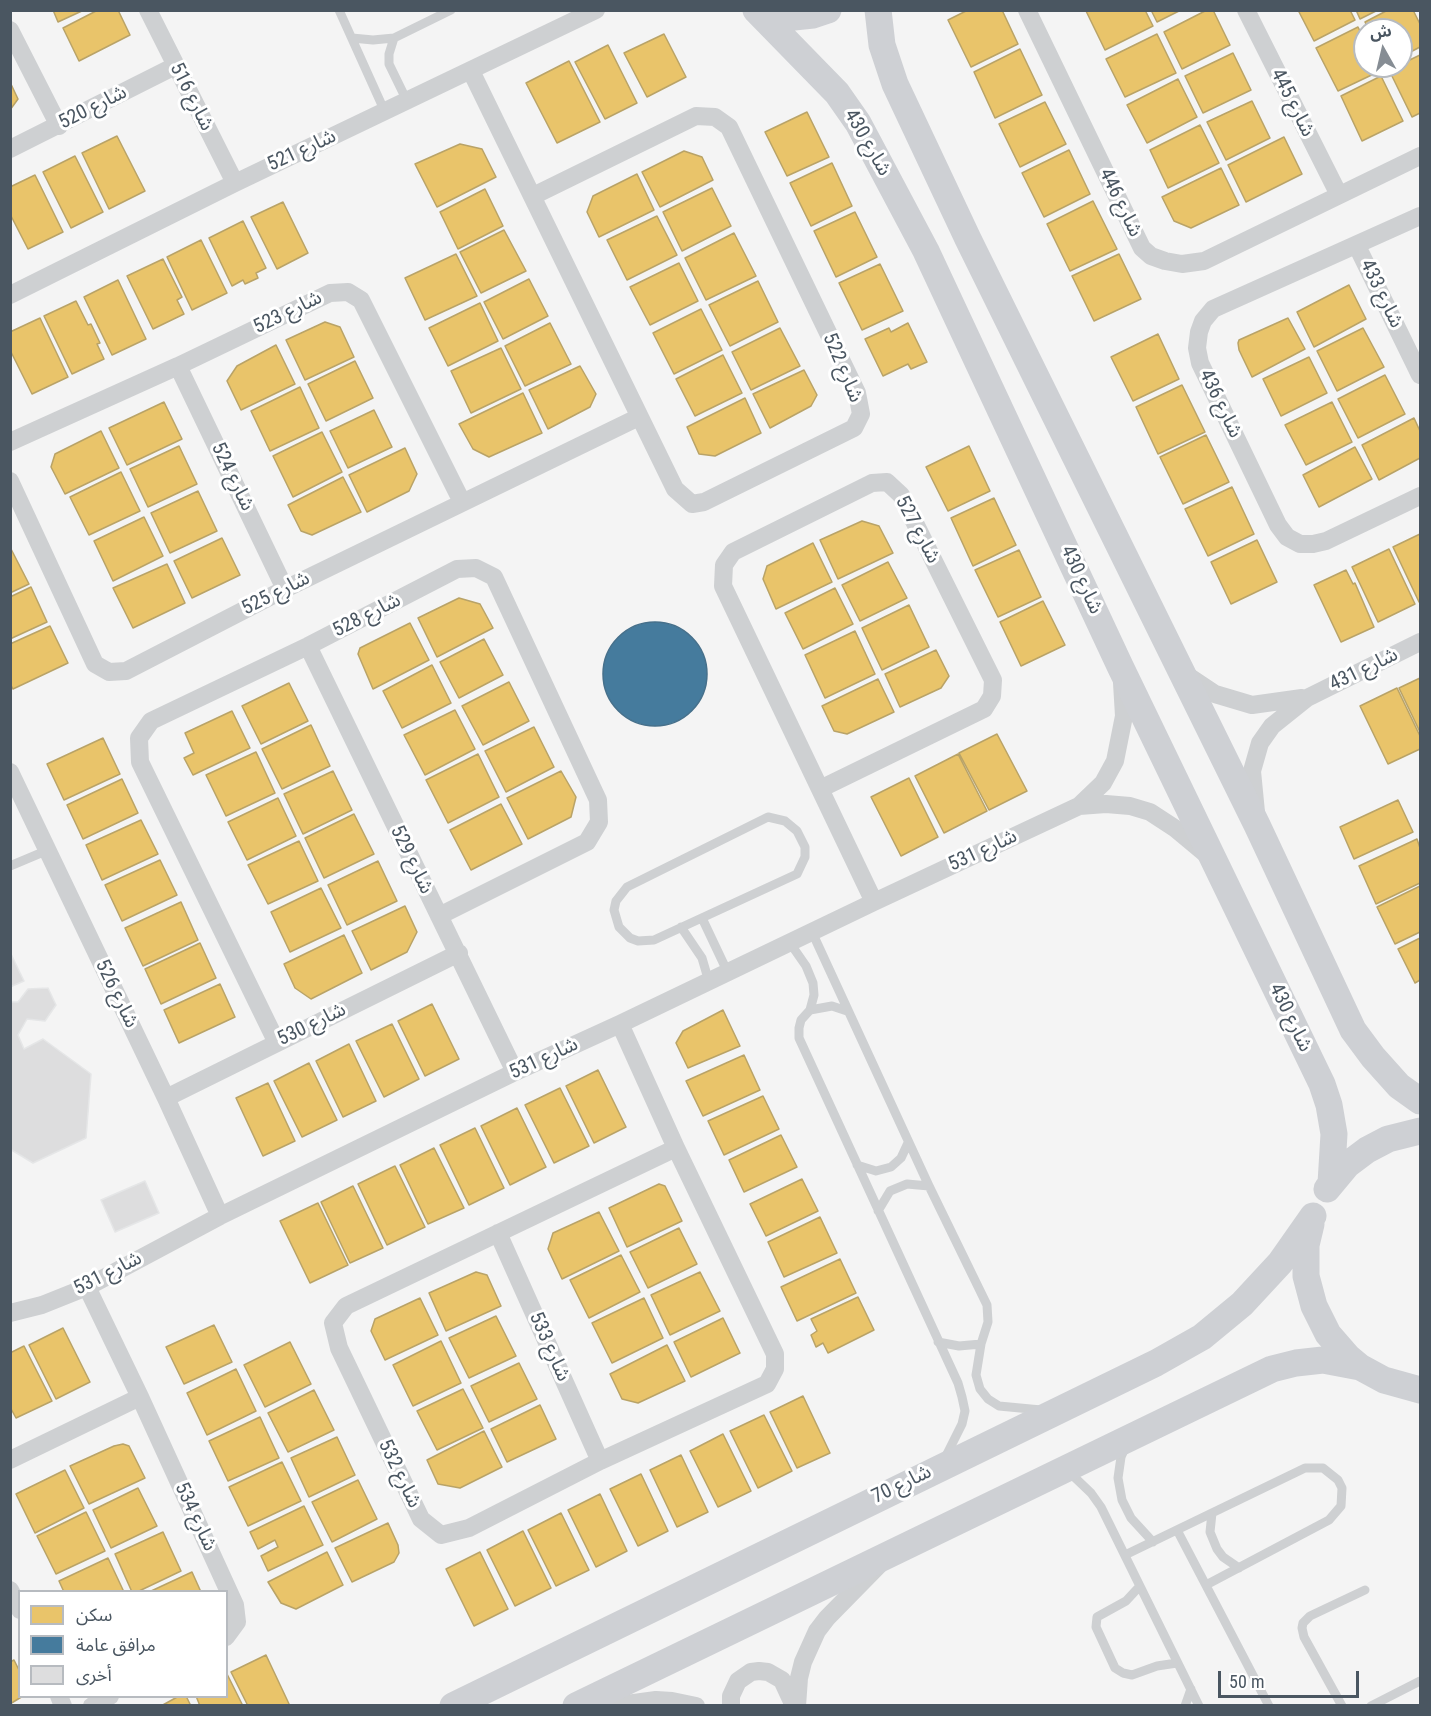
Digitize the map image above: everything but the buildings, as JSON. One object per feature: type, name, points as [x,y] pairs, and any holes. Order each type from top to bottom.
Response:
[{"type":"street","name":"شارع 516","points":[[148,10],[235,183]]},
{"type":"street","name":"شارع 521","points":[[10,295],[235,183],[596,10]]},
{"type":"street","points":[[756,10],[775,16],[794,17],[813,15],[828,10]]},
{"type":"street","name":"شارع 430","points":[[756,10],[837,93],[858,123],[926,251],[1120,666],[1322,1084],[1329,1105],[1334,1134],[1331,1183]]},
{"type":"street","points":[[878,10],[882,45],[895,84],[968,239],[1257,825],[1353,1030],[1399,1086],[1420,1101]]},
{"type":"street","name":"شارع 446","points":[[1027,10],[1142,248],[1150,256],[1182,264],[1204,261],[1420,156]]},
{"type":"street","name":"شارع 445","points":[[1246,10],[1339,195]]},
{"type":"street","points":[[10,30],[59,126]]},
{"type":"street","name":"شارع 520","points":[[10,149],[175,66]]},
{"type":"street","name":"شارع 522","points":[[471,71],[675,489],[692,504],[704,502],[854,428],[861,414],[857,393],[729,127],[715,117],[696,116],[533,196]]},
{"type":"street","name":"شارع 436","points":[[1420,216],[1213,309],[1203,321],[1197,348],[1200,363],[1278,525],[1287,537],[1300,544],[1326,541],[1420,496]]},
{"type":"street","name":"شارع 433","points":[[1357,246],[1420,375]]},
{"type":"street","name":"شارع 523","points":[[10,442],[178,366],[330,293],[348,292],[361,300],[462,502]]},
{"type":"street","name":"شارع 524","points":[[178,366],[285,589]]},
{"type":"street","name":"شارع 525","points":[[10,481],[95,664],[109,672],[126,670],[285,589],[639,417]]},
{"type":"street","name":"شارع 527","points":[[820,789],[984,709],[992,696],[993,680],[901,495],[887,482],[872,483],[733,552],[724,565],[723,586],[820,789],[874,902]]},
{"type":"street","name":"شارع 528","points":[[277,1043],[140,762],[140,738],[151,721],[308,646],[457,569],[476,568],[494,577],[598,800],[599,822],[587,842],[439,916]]},
{"type":"street","name":"شارع 431","points":[[1257,825],[1252,771],[1260,743],[1272,726],[1307,698],[1420,642]]},
{"type":"street","name":"شارع 529","points":[[308,646],[515,1072]]},
{"type":"street","name":"شارع 531","points":[[10,1313],[42,1305],[87,1287],[220,1216],[515,1072],[1079,806],[1103,783],[1115,761],[1124,716],[1120,666]]},
{"type":"street","name":"شارع 431","points":[[1183,673],[1215,694],[1252,705],[1307,698]]},
{"type":"street","name":"شارع 526","points":[[10,772],[16,797],[48,850],[220,1216]]},
{"type":"street","name":"شارع 531","points":[[1079,806],[1106,804],[1130,806],[1150,812],[1176,829],[1214,861]]},
{"type":"street","name":"شارع 530","points":[[166,1098],[459,953]]},
{"type":"street","name":"شارع 532","points":[[620,1024],[676,1148],[775,1354],[776,1369],[767,1384],[600,1461],[470,1528],[441,1535],[421,1519],[339,1348],[333,1323],[346,1306],[676,1148]]},
{"type":"street","points":[[1417,1391],[1384,1380],[1360,1367],[1328,1334],[1309,1292],[1305,1261],[1306,1245],[1313,1216],[1331,1183],[1347,1165],[1367,1150],[1388,1139],[1420,1131]]},
{"type":"street","name":"شارع 70","points":[[453,1706],[1156,1363],[1202,1337],[1242,1304],[1280,1263],[1313,1216]]},
{"type":"street","name":"شارع 533","points":[[498,1233],[600,1461]]},
{"type":"street","name":"شارع 534","points":[[87,1287],[236,1605],[237,1622],[228,1634]]},
{"type":"street","points":[[576,1706],[1272,1369],[1323,1360],[1360,1367]]},
{"type":"street","points":[[10,1460],[140,1397]]},
{"type":"street","points":[[796,1706],[803,1662],[817,1631],[889,1556]]},
{"type":"street","points":[[10,1590],[18,1606]]},
{"type":"street","points":[[731,1706],[731,1696],[738,1681],[751,1672],[759,1671],[768,1672],[782,1680],[796,1706]]},
{"type":"street","points":[[92,1706],[106,1698]]},
{"type":"street","points":[[612,1706],[656,1700],[696,1706]]},
{"type":"lane","points":[[339,10],[385,112]]},
{"type":"lane","points":[[352,38],[373,40],[394,38],[451,10]]},
{"type":"lane","points":[[394,38],[389,54],[389,64],[407,101]]},
{"type":"lane","points":[[768,817],[785,821],[797,831],[805,847],[805,857],[797,874],[681,927],[654,940],[638,941],[630,938],[618,927],[614,910],[616,901],[627,887],[768,817]]},
{"type":"lane","points":[[10,866],[48,850]]},
{"type":"lane","points":[[702,918],[728,973]]},
{"type":"lane","points":[[681,927],[702,958],[709,982]]},
{"type":"lane","points":[[812,932],[908,1143],[987,1305],[988,1322],[981,1344],[976,1375],[980,1389],[988,1399],[999,1406],[1055,1411]]},
{"type":"lane","points":[[790,943],[806,966],[813,983],[814,995],[810,1010],[801,1020],[798,1028],[799,1038],[958,1383],[965,1410],[962,1424],[941,1466]]},
{"type":"lane","points":[[810,1010],[831,1006],[847,1011]]},
{"type":"lane","points":[[856,1165],[876,1171],[891,1167],[901,1158],[908,1143]]},
{"type":"lane","points":[[878,1211],[890,1191],[908,1184],[929,1186]]},
{"type":"lane","points":[[938,1342],[959,1346],[981,1344]]},
{"type":"lane","points":[[1131,1438],[1121,1457],[1119,1489],[1125,1509],[1153,1542]]},
{"type":"lane","points":[[1125,1555],[1305,1468],[1323,1468],[1338,1480],[1342,1488],[1341,1506],[1329,1520],[1206,1585]]},
{"type":"lane","points":[[1066,1470],[1091,1493],[1101,1507],[1199,1706]]},
{"type":"lane","points":[[1212,1513],[1210,1532],[1217,1549],[1223,1557],[1239,1568]]},
{"type":"lane","points":[[1177,1530],[1269,1706]]},
{"type":"lane","points":[[1139,1587],[1126,1601],[1097,1617],[1096,1627],[1116,1668],[1132,1675],[1157,1666],[1177,1663]]},
{"type":"lane","points":[[1341,1706],[1304,1636],[1303,1623],[1310,1616],[1365,1590]]},
{"type":"lane","points":[[1371,1706],[1420,1681]]},
{"type":"lane","points":[[1185,1706],[1191,1689]]}]
